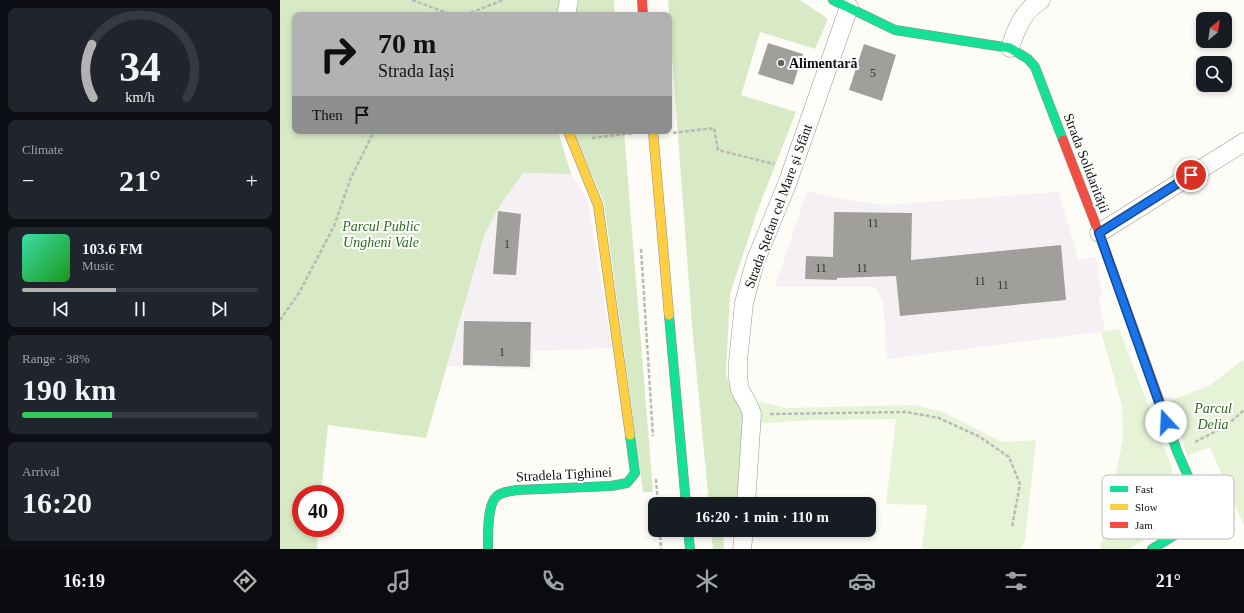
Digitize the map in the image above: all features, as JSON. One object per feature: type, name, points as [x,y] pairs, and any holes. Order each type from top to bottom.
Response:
[{"type":"street","points":[[567,12],[569,0]]},
{"type":"street","points":[[642,0],[643,12]]},
{"type":"street","points":[[1010,48],[1016,28],[1022,18],[1032,5],[1041,0]]},
{"type":"street","name":"Strada Solidarității","points":[[841,3],[871,20],[895,30],[1010,48],[1028,59],[1035,67],[1099,233],[1177,451],[1187,475]]},
{"type":"street","name":"Strada Ștefan cel Mare și Sfânt","points":[[746,497],[752,414],[740,390],[738,378],[738,361],[744,302],[755,262],[787,184],[841,3]]},
{"type":"street","name":"Stradela Tighinei","points":[[488,549],[488,532],[493,503],[495,498],[503,493],[516,490],[611,486],[628,483],[635,473],[598,205],[582,169],[569,134]]},
{"type":"street","points":[[653,134],[685,497]]},
{"type":"street","points":[[1099,233],[1244,142]]},
{"type":"street","points":[[689,537],[690,549]]},
{"type":"street","points":[[742,549],[743,537]]},
{"type":"street","name":"Strada Solidarității","points":[[1152,549],[1167,539]]},
{"type":"path","points":[[412,0],[445,12]]},
{"type":"path","points":[[472,12],[502,0]]},
{"type":"path","points":[[672,133],[714,128],[718,150],[775,164]]},
{"type":"path","points":[[280,320],[298,293],[334,226],[350,180],[373,134]]},
{"type":"path","points":[[588,139],[626,134]]},
{"type":"path","points":[[640,243],[653,438]]},
{"type":"path","points":[[1177,451],[1226,426],[1244,410]]},
{"type":"path","points":[[752,414],[906,412],[939,418],[980,437],[1009,457],[1020,484],[1012,528]]},
{"type":"path","points":[[656,477],[657,497]]},
{"type":"path","points":[[660,537],[661,549]]},
{"type":"shaded area","points":[[523,173],[571,174],[588,201],[612,348],[533,351],[533,369],[447,366],[485,233],[501,204]]},
{"type":"shaded area","points":[[807,191],[853,201],[887,205],[1059,192],[1078,260],[1096,257],[1102,296],[1099,297],[1105,331],[887,359],[883,301],[875,287],[775,287]]},
{"type":"green space","name":"Parcul Public Ungheni Vale","points":[[280,0],[559,0],[558,12],[292,12],[292,134],[559,134],[571,174],[523,173],[501,204],[485,233],[426,438],[328,425],[322,485],[292,485],[292,537],[318,537],[317,549],[280,549]]},
{"type":"green space","points":[[574,0],[614,0],[615,12],[572,12]]},
{"type":"green space","points":[[668,0],[800,0],[828,19],[815,49],[760,32],[741,95],[796,112],[757,212],[730,294],[726,373],[733,397],[746,413],[740,497],[708,497],[692,325],[672,54],[672,12],[669,12]]},
{"type":"green space","points":[[574,134],[624,134],[653,492],[643,492],[604,203]]},
{"type":"green space","points":[[1119,329],[1170,462],[1173,475],[1115,475],[1123,439],[1122,406],[1101,332]]},
{"type":"green space","name":"Parcul Delia","points":[[1244,359],[1244,526],[1234,503],[1234,475],[1222,475],[1210,447],[1187,456],[1171,401],[1210,385]]},
{"type":"green space","points":[[759,401],[784,408],[916,405],[943,412],[1002,442],[1036,440],[1025,541],[1020,549],[922,549],[927,505],[886,504],[896,419],[812,420],[756,424]]},
{"type":"green space","points":[[712,537],[723,537],[724,549],[713,549]]},
{"type":"green space","points":[[1102,539],[1146,539],[1129,549],[1100,549]]},
{"type":"building","points":[[768,43],[803,54],[793,85],[758,74]]},
{"type":"building","points":[[864,44],[896,55],[882,101],[849,90]]},
{"type":"building","points":[[498,211],[521,214],[516,275],[493,274]]},
{"type":"building","points":[[834,212],[912,213],[911,260],[1061,245],[1066,300],[900,316],[896,276],[837,278],[837,280],[805,279],[806,256],[833,257]]},
{"type":"building","points":[[464,321],[531,322],[530,367],[463,365]]},
{"type":"traffic: fast","points":[[833,0],[895,30],[1010,48],[1028,59],[1035,67],[1063,140]]},
{"type":"traffic: fast","points":[[669,315],[685,497]]},
{"type":"traffic: fast","points":[[1163,411],[1177,451],[1187,475]]},
{"type":"traffic: fast","points":[[488,549],[488,529],[491,507],[493,501],[498,495],[517,490],[611,486],[627,483],[635,473],[630,435]]},
{"type":"traffic: fast","points":[[689,537],[690,549]]},
{"type":"traffic: fast","points":[[1152,549],[1168,539]]},
{"type":"traffic: slow","points":[[569,134],[598,205],[630,435]]},
{"type":"traffic: slow","points":[[653,134],[669,315]]},
{"type":"traffic: jam","points":[[642,0],[643,12]]},
{"type":"traffic: jam","points":[[1063,140],[1099,233],[1163,411]]},
{"type":"place","name":"Alimentară","points":[[781,63]]},
{"type":"route","points":[[1166,422],[1099,233],[1191,175]]}]
